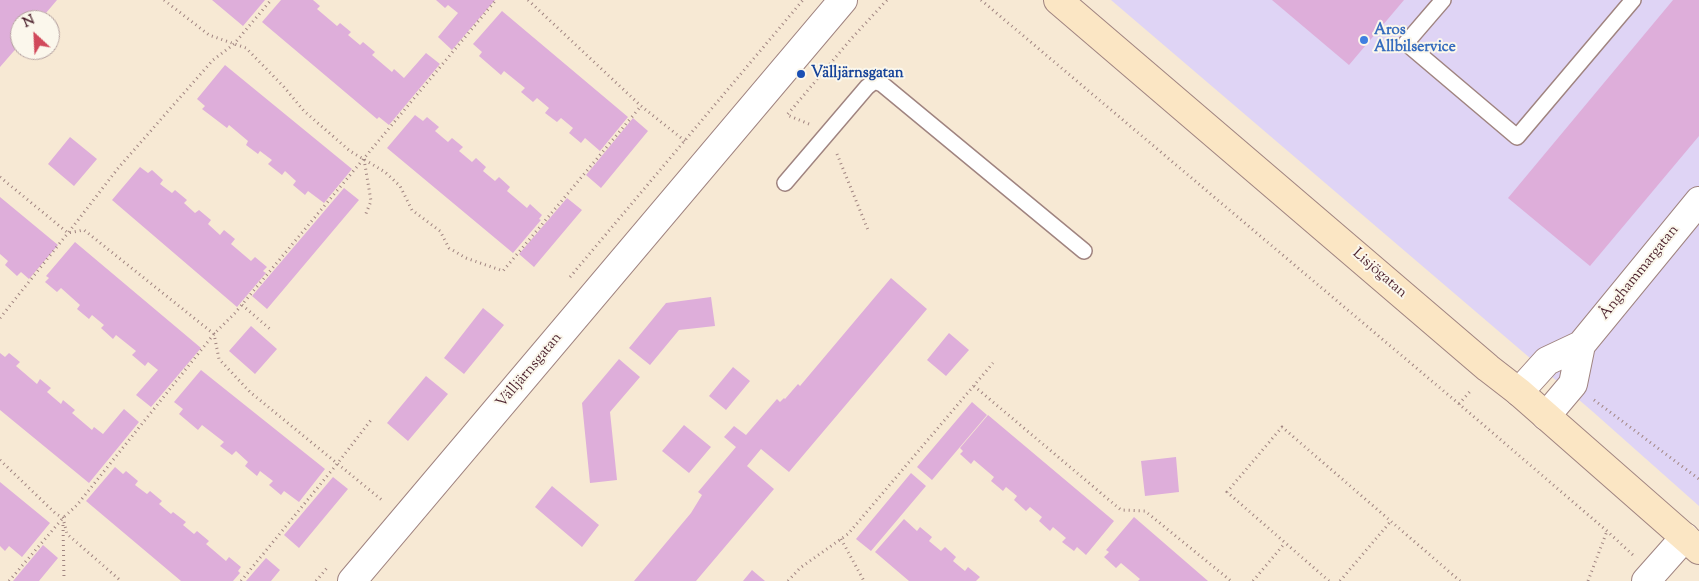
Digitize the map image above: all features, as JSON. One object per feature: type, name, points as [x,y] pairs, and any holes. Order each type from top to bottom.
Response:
[{"type":"street","name":"Välljärnsgatan","points":[[352,581],[843,0]]},
{"type":"street","name":"Lisjögatan","points":[[1058,0],[1546,416],[1692,544]]},
{"type":"street","name":"Ånghammargatan","points":[[1518,392],[1547,361],[1581,345],[1699,201]]},
{"type":"street","name":"Ånghammargatan","points":[[1546,416],[1573,384],[1581,345]]},
{"type":"street","points":[[1646,581],[1692,544]]},
{"type":"lane","points":[[1443,0],[1406,43],[1517,137],[1633,0]]},
{"type":"lane","points":[[785,183],[867,87],[877,82],[882,84],[1084,251]]},
{"type":"path","points":[[164,0],[209,35],[246,48],[284,87],[304,111],[350,150],[385,172],[400,186],[412,210],[440,231],[449,248],[466,258],[503,271],[641,106]]},
{"type":"path","points":[[0,318],[119,167],[212,60],[234,44],[271,0]]},
{"type":"path","points":[[9,581],[63,518],[77,505],[214,334],[241,305],[496,0]]},
{"type":"path","points":[[528,0],[641,106],[685,141]]},
{"type":"path","points":[[981,0],[1452,397],[1607,531],[1588,581]]},
{"type":"path","points":[[364,159],[371,201],[364,216]]},
{"type":"path","points":[[0,177],[68,233]]},
{"type":"path","points":[[68,233],[84,230],[214,334],[219,359],[250,392],[384,501]]},
{"type":"path","points":[[241,305],[270,329]]},
{"type":"path","points":[[788,581],[800,568],[848,534],[994,363]]},
{"type":"path","points":[[1573,384],[1699,479]]},
{"type":"path","points":[[974,386],[1121,510],[1146,511],[1231,581]]},
{"type":"path","points":[[242,581],[371,420]]},
{"type":"path","points":[[1329,581],[1227,492],[1282,427],[1460,581]]},
{"type":"path","points":[[0,460],[55,513],[63,518],[67,534],[121,581]]},
{"type":"path","points":[[63,518],[64,580]]},
{"type":"path","points":[[1340,581],[1391,521]]},
{"type":"path","points":[[841,539],[864,581]]},
{"type":"path","points":[[1253,581],[1285,543]]},
{"type":"shaded area","points":[[1111,0],[1699,0],[1699,506],[1592,411]]},
{"type":"building","points":[[0,0],[57,0],[48,10],[10,10],[10,56],[0,67]]},
{"type":"building","points":[[212,0],[265,0],[243,26]]},
{"type":"building","points":[[281,0],[313,0],[320,6],[317,9],[337,26],[340,23],[351,32],[348,35],[360,45],[363,42],[375,52],[372,55],[392,72],[394,69],[404,78],[426,53],[440,64],[389,125],[379,117],[377,119],[262,22]]},
{"type":"building","points":[[436,0],[495,0],[452,50],[438,37],[458,13],[448,5],[445,8]]},
{"type":"building","points":[[1272,0],[1404,0],[1349,65]]},
{"type":"building","points":[[1673,0],[1699,0],[1699,136],[1590,266],[1508,198]]},
{"type":"building","points":[[502,11],[628,117],[600,151],[585,138],[581,143],[569,133],[573,128],[561,118],[557,122],[545,113],[549,108],[537,98],[533,102],[521,92],[525,88],[504,71],[501,75],[479,56],[482,52],[473,44]]},
{"type":"building","points":[[225,65],[352,169],[324,203],[308,191],[305,195],[293,185],[296,181],[285,171],[282,175],[268,164],[272,160],[260,151],[258,154],[246,145],[248,141],[229,125],[227,128],[202,109],[205,106],[197,99]]},
{"type":"building","points":[[415,115],[423,121],[427,117],[439,127],[435,131],[448,142],[452,138],[463,147],[459,151],[472,162],[476,158],[486,167],[483,171],[495,181],[499,177],[510,187],[507,191],[527,208],[530,204],[542,215],[539,219],[541,220],[513,253],[387,148]]},
{"type":"building","points":[[633,118],[648,131],[601,188],[586,175]]},
{"type":"building","points":[[70,137],[97,159],[74,186],[48,164]]},
{"type":"building","points":[[140,167],[148,173],[152,170],[163,180],[160,184],[172,193],[175,190],[187,200],[184,203],[195,213],[199,210],[211,220],[208,224],[220,235],[224,230],[235,239],[231,244],[251,261],[255,257],[267,267],[263,271],[266,273],[237,307],[112,200]]},
{"type":"building","points":[[344,188],[359,200],[267,309],[252,296]]},
{"type":"building","points":[[0,197],[58,245],[29,279],[21,272],[17,276],[5,265],[8,261],[0,254]]},
{"type":"building","points":[[567,198],[582,210],[534,267],[519,254]]},
{"type":"building","points":[[75,242],[201,348],[151,407],[136,395],[158,370],[148,362],[145,366],[132,355],[136,351],[116,335],[113,339],[101,328],[104,325],[92,315],[89,319],[77,309],[80,305],[61,288],[57,292],[45,282],[49,278],[46,276]]},
{"type":"building","points":[[891,278],[927,309],[789,472],[761,449],[747,466],[774,489],[696,581],[634,581],[691,513],[702,495],[698,492],[736,447],[724,437],[734,426],[746,435],[777,399],[780,402],[798,384],[800,386]]},
{"type":"building","points":[[711,297],[715,326],[679,330],[650,365],[629,348],[666,303]]},
{"type":"building","points":[[483,308],[504,325],[464,374],[444,358]]},
{"type":"building","points":[[251,326],[277,349],[255,374],[229,351]]},
{"type":"building","points":[[949,333],[969,350],[946,376],[927,360]]},
{"type":"building","points":[[0,353],[5,357],[9,353],[20,362],[16,366],[37,384],[40,379],[51,388],[47,392],[61,404],[63,400],[75,410],[72,413],[92,430],[94,427],[103,434],[124,409],[139,422],[89,483],[0,410]]},
{"type":"building","points":[[619,359],[640,377],[610,412],[617,480],[590,483],[582,403]]},
{"type":"building","points":[[733,367],[750,381],[726,410],[709,396]]},
{"type":"building","points":[[201,370],[325,469],[299,502],[284,491],[281,495],[269,485],[273,481],[260,471],[257,476],[245,466],[248,462],[236,451],[232,455],[220,446],[224,442],[202,425],[198,430],[179,414],[183,409],[174,402]]},
{"type":"building","points":[[426,376],[448,394],[408,441],[387,423]]},
{"type":"building","points":[[972,402],[987,415],[932,480],[917,467]]},
{"type":"building","points":[[988,415],[1114,521],[1086,555],[1077,547],[1074,551],[1062,542],[1066,538],[1053,527],[1050,531],[1039,521],[1042,517],[1030,507],[1026,511],[1014,500],[1017,496],[1006,487],[1003,491],[991,481],[994,477],[974,460],[971,464],[960,454],[963,451],[960,448]]},
{"type":"building","points":[[684,425],[711,447],[689,473],[662,451]]},
{"type":"building","points":[[1176,457],[1179,492],[1145,496],[1141,461]]},
{"type":"building","points":[[115,467],[123,474],[126,471],[138,481],[135,485],[147,494],[150,491],[162,501],[159,504],[171,514],[173,512],[186,522],[183,525],[194,534],[197,531],[209,541],[206,544],[226,561],[229,557],[241,567],[238,571],[240,573],[233,581],[181,581],[86,501]]},
{"type":"building","points":[[911,473],[926,486],[871,551],[856,539]]},
{"type":"building","points":[[333,477],[348,489],[299,548],[284,535]]},
{"type":"building","points":[[0,482],[50,523],[22,557],[9,546],[5,551],[0,546]]},
{"type":"building","points":[[552,486],[599,525],[582,547],[535,507]]},
{"type":"building","points":[[1134,517],[1208,581],[1138,581],[1140,579],[1121,563],[1116,568],[1104,557],[1109,552],[1106,550]]},
{"type":"building","points":[[904,519],[917,531],[920,527],[932,537],[929,541],[941,551],[945,547],[956,557],[953,561],[965,571],[968,567],[980,577],[976,581],[909,581],[875,552]]},
{"type":"building","points":[[43,545],[58,558],[39,581],[13,581]]},
{"type":"building","points":[[266,558],[280,570],[271,581],[246,581]]},
{"type":"building","points":[[752,570],[765,581],[743,581]]},
{"type":"place","name":"Aros Allbilservice","points":[[1364,40]]},
{"type":"place","name":"Välljärnsgatan","points":[[801,74]]}]
